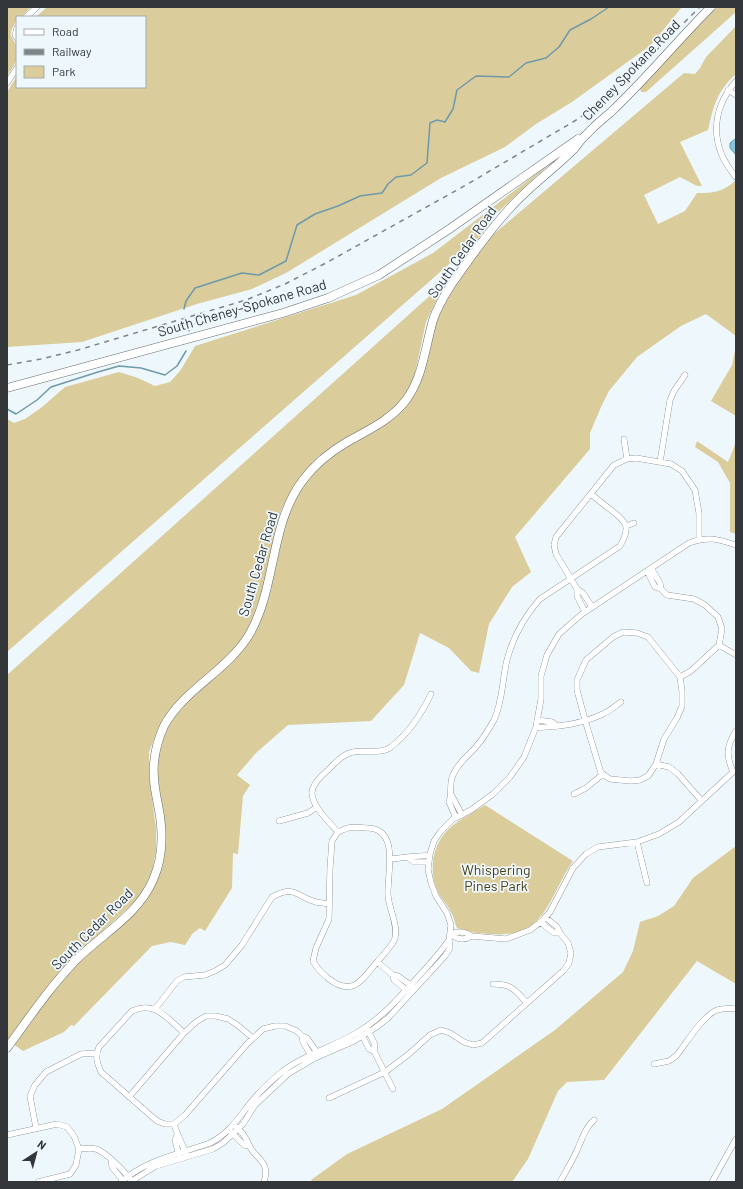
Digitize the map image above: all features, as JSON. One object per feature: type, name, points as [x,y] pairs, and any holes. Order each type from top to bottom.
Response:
[{"type":"street","points":[[27,16],[37,7]]},
{"type":"street","name":"Cheney Spokane Road","points":[[586,134],[621,102],[711,7]]},
{"type":"street","points":[[7,83],[16,70]]},
{"type":"street","points":[[736,81],[728,90],[723,100],[716,124],[718,147],[730,170],[736,177]]},
{"type":"street","points":[[728,90],[736,95]]},
{"type":"street","name":"South Cheney-Spokane Road","points":[[7,388],[283,313],[357,286],[397,264],[586,134]]},
{"type":"street","name":"South Cedar Road","points":[[7,1048],[55,984],[77,960],[124,919],[140,902],[153,881],[159,861],[161,842],[160,819],[153,764],[157,743],[165,724],[175,709],[237,652],[250,634],[261,610],[268,586],[280,530],[290,503],[302,481],[321,459],[390,417],[405,402],[418,381],[433,321],[448,290],[478,248],[510,208],[574,149],[586,134]]},
{"type":"street","points":[[660,462],[671,396],[685,375]]},
{"type":"street","points":[[624,439],[627,459]]},
{"type":"street","points":[[585,612],[577,596],[577,590],[556,554],[554,545],[556,537],[614,465],[627,459],[636,458],[671,464],[682,471],[695,490],[699,539]]},
{"type":"street","points":[[462,815],[452,796],[450,784],[452,775],[459,764],[484,737],[494,719],[501,700],[507,661],[514,639],[522,623],[530,610],[540,599],[620,546],[625,537],[626,526],[624,520],[591,494]]},
{"type":"street","points":[[626,526],[634,523]]},
{"type":"street","points":[[79,1149],[94,1148],[103,1151],[116,1162],[126,1181],[179,1156],[213,1149],[223,1143],[255,1105],[288,1074],[315,1055],[342,1047],[368,1029],[388,1018],[411,989],[445,956],[450,948],[449,937],[451,925],[447,914],[436,896],[428,869],[434,841],[441,831],[456,818],[493,794],[510,777],[524,757],[538,720],[541,699],[541,676],[547,655],[559,634],[592,607],[689,543],[699,539],[718,539],[736,545]]},
{"type":"street","points":[[649,570],[660,583],[661,588],[667,595],[694,599],[705,605],[718,617],[722,629],[720,645],[691,671],[680,677]]},
{"type":"street","points":[[577,590],[583,593],[592,607]]},
{"type":"street","points":[[624,632],[637,633],[648,637],[680,677],[682,706],[677,718],[664,739],[656,764],[648,776],[640,780],[631,781],[610,779],[601,773],[577,690],[581,669],[586,660],[613,637],[624,632]]},
{"type":"street","points":[[720,645],[736,655]]},
{"type":"street","points":[[338,832],[317,807],[312,792],[315,784],[323,774],[344,756],[353,752],[383,751],[391,747],[414,723],[431,694]]},
{"type":"street","points":[[536,727],[551,728],[556,725],[570,724],[585,720],[602,714],[621,702]]},
{"type":"street","points":[[538,720],[552,722],[556,725]]},
{"type":"street","points":[[449,937],[457,931],[467,933],[471,936],[506,939],[530,930],[550,912],[573,868],[586,854],[598,847],[637,842],[659,834],[679,822],[735,773],[729,762],[728,752],[730,742],[736,731]]},
{"type":"street","points":[[656,764],[668,767],[678,774],[702,801]]},
{"type":"street","points":[[574,794],[586,788],[603,774]]},
{"type":"street","points":[[452,796],[449,802],[456,818]]},
{"type":"street","points":[[279,821],[308,813],[317,807]]},
{"type":"street","points":[[349,827],[376,828],[384,835],[388,843],[390,859],[388,895],[390,910],[396,928],[395,939],[360,982],[345,988],[336,985],[318,970],[313,961],[316,948],[329,919],[332,841],[338,832],[349,827]]},
{"type":"street","points":[[637,842],[647,883]]},
{"type":"street","points":[[390,859],[409,858],[414,862],[429,859]]},
{"type":"street","points":[[155,1009],[177,981],[184,977],[205,975],[225,965],[242,944],[272,897],[289,890],[297,892],[315,902],[329,904]]},
{"type":"street","points":[[329,1098],[385,1072],[409,1054],[430,1035],[441,1030],[450,1033],[464,1042],[474,1044],[482,1042],[563,971],[569,963],[571,953],[568,943],[557,927],[545,918]]},
{"type":"street","points":[[540,922],[554,933],[560,933]]},
{"type":"street","points":[[377,962],[393,975],[398,976],[411,989]]},
{"type":"street","points":[[493,984],[504,984],[511,987],[527,1003]]},
{"type":"street","points":[[184,1032],[155,1009],[146,1006],[138,1007],[132,1011],[99,1047],[96,1053],[97,1062],[101,1072],[157,1121],[165,1124],[174,1124],[185,1115],[253,1038],[263,1029],[275,1026],[285,1026],[296,1031],[302,1036],[308,1038],[315,1055]]},
{"type":"street","points":[[654,1064],[669,1061],[676,1056],[707,1016],[716,1010],[726,1008],[736,1009]]},
{"type":"street","points":[[129,1097],[184,1032],[206,1016],[216,1016],[228,1019],[253,1038]]},
{"type":"street","points":[[368,1029],[375,1045],[374,1051]]},
{"type":"street","points":[[361,1034],[369,1048],[374,1051],[393,1089]]},
{"type":"street","points":[[36,1128],[30,1096],[35,1085],[46,1072],[81,1054],[96,1053]]},
{"type":"street","points":[[560,1182],[578,1148],[584,1132],[594,1120]]},
{"type":"street","points":[[7,1135],[57,1124],[67,1127],[74,1136],[79,1149],[76,1165],[70,1174],[38,1182]]},
{"type":"street","points":[[174,1124],[177,1135],[180,1138],[186,1154]]},
{"type":"street","points":[[236,1127],[248,1140],[249,1146],[264,1165],[266,1176],[264,1182]]},
{"type":"street","points":[[231,1132],[244,1145],[249,1146]]},
{"type":"street","points":[[177,1135],[175,1140],[179,1156]]},
{"type":"street","points":[[712,1182],[736,1139]]},
{"type":"green space","points":[[7,7],[31,7],[22,16],[16,16],[16,22],[11,35],[16,45],[16,60],[7,76]]},
{"type":"green space","points":[[47,7],[682,7],[651,45],[572,102],[536,124],[505,147],[441,178],[286,273],[252,289],[197,304],[82,342],[7,347],[7,92],[16,78],[16,88],[146,88],[146,16],[37,16]]},
{"type":"green space","points":[[716,7],[736,7],[736,12],[646,92],[641,92],[640,88],[691,31]]},
{"type":"green space","points":[[736,26],[736,74],[724,86],[717,99],[708,130],[680,142],[702,186],[697,186],[680,177],[644,195],[658,224],[685,211],[697,193],[718,191],[726,188],[735,181],[736,182],[736,336],[706,314],[681,326],[637,357],[609,391],[590,433],[590,449],[515,537],[531,572],[512,587],[489,624],[479,673],[471,671],[449,648],[420,633],[404,685],[371,721],[288,725],[256,753],[237,775],[250,785],[243,796],[238,854],[233,853],[232,888],[205,931],[200,928],[193,933],[185,945],[171,942],[152,946],[74,1026],[71,1025],[64,1032],[23,1051],[13,1044],[59,984],[78,963],[128,919],[163,860],[156,763],[160,742],[177,711],[234,660],[248,642],[260,620],[270,594],[287,514],[299,489],[317,467],[407,403],[434,323],[454,285],[488,239],[684,73],[695,74],[706,57]]},
{"type":"green space","points":[[553,161],[496,214],[479,238],[7,652],[7,419],[14,423],[25,419],[42,407],[65,387],[119,372],[138,378],[155,386],[170,382],[180,371],[195,346],[356,295],[433,253]]},
{"type":"green space","points":[[434,292],[440,292],[426,322],[414,378],[403,398],[387,415],[319,456],[298,480],[281,510],[260,599],[250,627],[234,650],[176,703],[159,727],[149,752],[149,777],[156,828],[156,851],[152,872],[139,898],[75,956],[7,1043],[7,675]]},
{"type":"green space","points":[[736,346],[736,416],[711,401],[732,365]]},
{"type":"green space","points":[[697,441],[728,462],[736,442],[736,534],[730,532],[730,483],[718,462],[695,447]]},
{"type":"green space","name":"Whispering Pines Park","points":[[485,805],[573,861],[544,913],[535,923],[524,930],[509,934],[478,933],[457,928],[449,908],[437,890],[434,882],[434,856],[440,839],[452,826]]},
{"type":"green space","points":[[736,846],[736,984],[697,961],[604,1080],[567,1082],[558,1091],[528,1159],[512,1182],[312,1182],[311,1180],[347,1154],[442,1109],[555,1030],[623,972],[633,951],[640,922],[658,916],[674,906],[693,878]]},
{"type":"water","points":[[735,139],[736,155],[730,148],[730,143]]},
{"type":"waterway","points":[[184,309],[186,301],[195,288],[242,273],[259,275],[286,261],[297,225],[315,214],[360,196],[382,193],[388,184],[396,177],[411,175],[427,163],[430,123],[437,120],[445,122],[453,109],[457,90],[476,76],[509,77],[526,63],[546,58],[559,47],[570,30],[609,7]]},
{"type":"waterway","points":[[188,323],[189,331]]},
{"type":"waterway","points":[[7,409],[16,414],[37,400],[51,387],[119,366],[141,368],[165,375],[177,366],[186,351]]},
{"type":"railway","points":[[7,365],[78,350],[246,300],[285,284],[326,263],[466,185],[578,119],[625,81],[700,7]]}]
